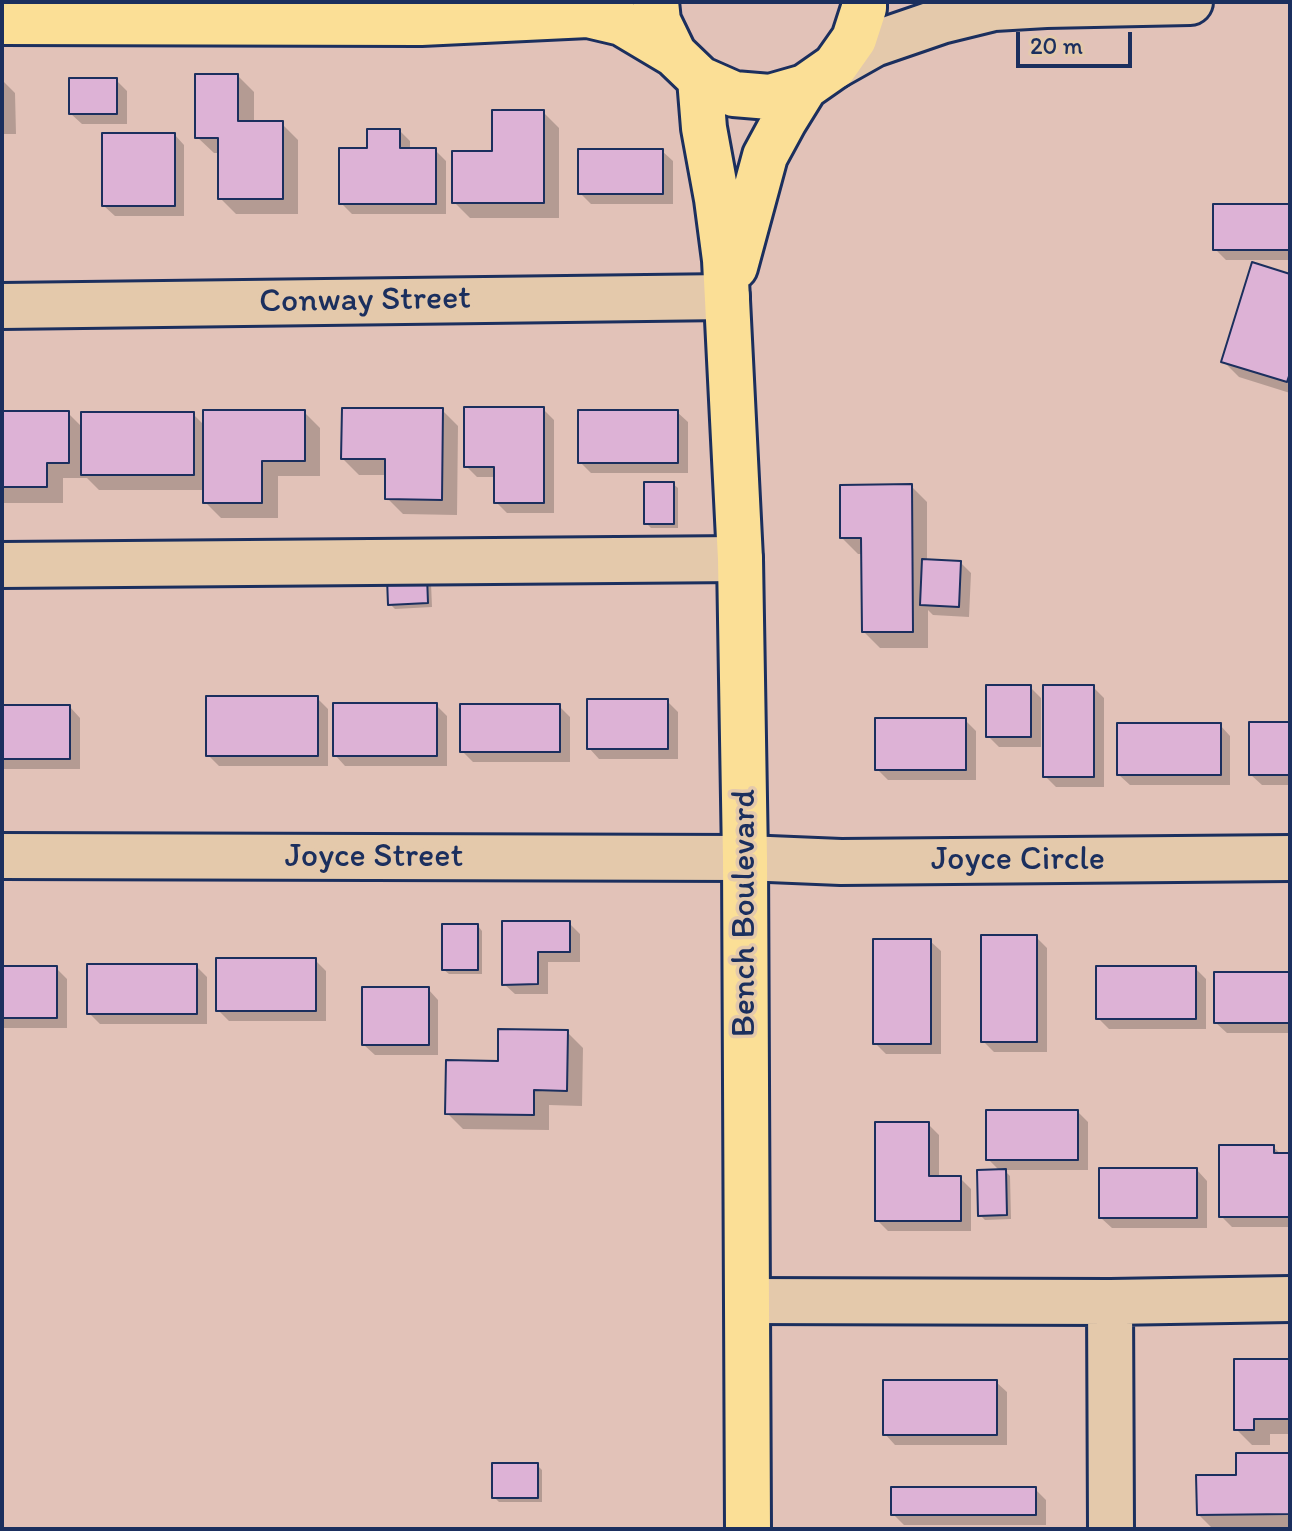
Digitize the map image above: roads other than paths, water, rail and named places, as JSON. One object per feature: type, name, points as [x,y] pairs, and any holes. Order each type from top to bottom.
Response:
[{"type":"main road","points":[[352,23],[506,2]]},
{"type":"main road","name":"Bench Boulevard","points":[[656,2],[658,21],[687,67],[704,128],[725,260],[740,559],[745,858],[748,1529]]},
{"type":"main road","name":"Bench Boulevard","points":[[727,297],[765,156],[784,121],[854,39],[864,2]]},
{"type":"main road","points":[[2,22],[421,23],[588,15],[622,23],[734,94],[770,97],[820,76]]},
{"type":"street","points":[[820,76],[874,44],[941,21],[994,8],[1032,4],[1190,2]]},
{"type":"street","name":"Conway Street","points":[[2,306],[727,297]]},
{"type":"street","points":[[2,565],[740,559]]},
{"type":"street","name":"Joyce Street","points":[[2,856],[745,858]]},
{"type":"street","name":"Joyce Circle","points":[[745,858],[841,862],[1290,858]]},
{"type":"street","points":[[747,1301],[1290,1299]]},
{"type":"street","points":[[1110,1302],[1111,1529]]}]
